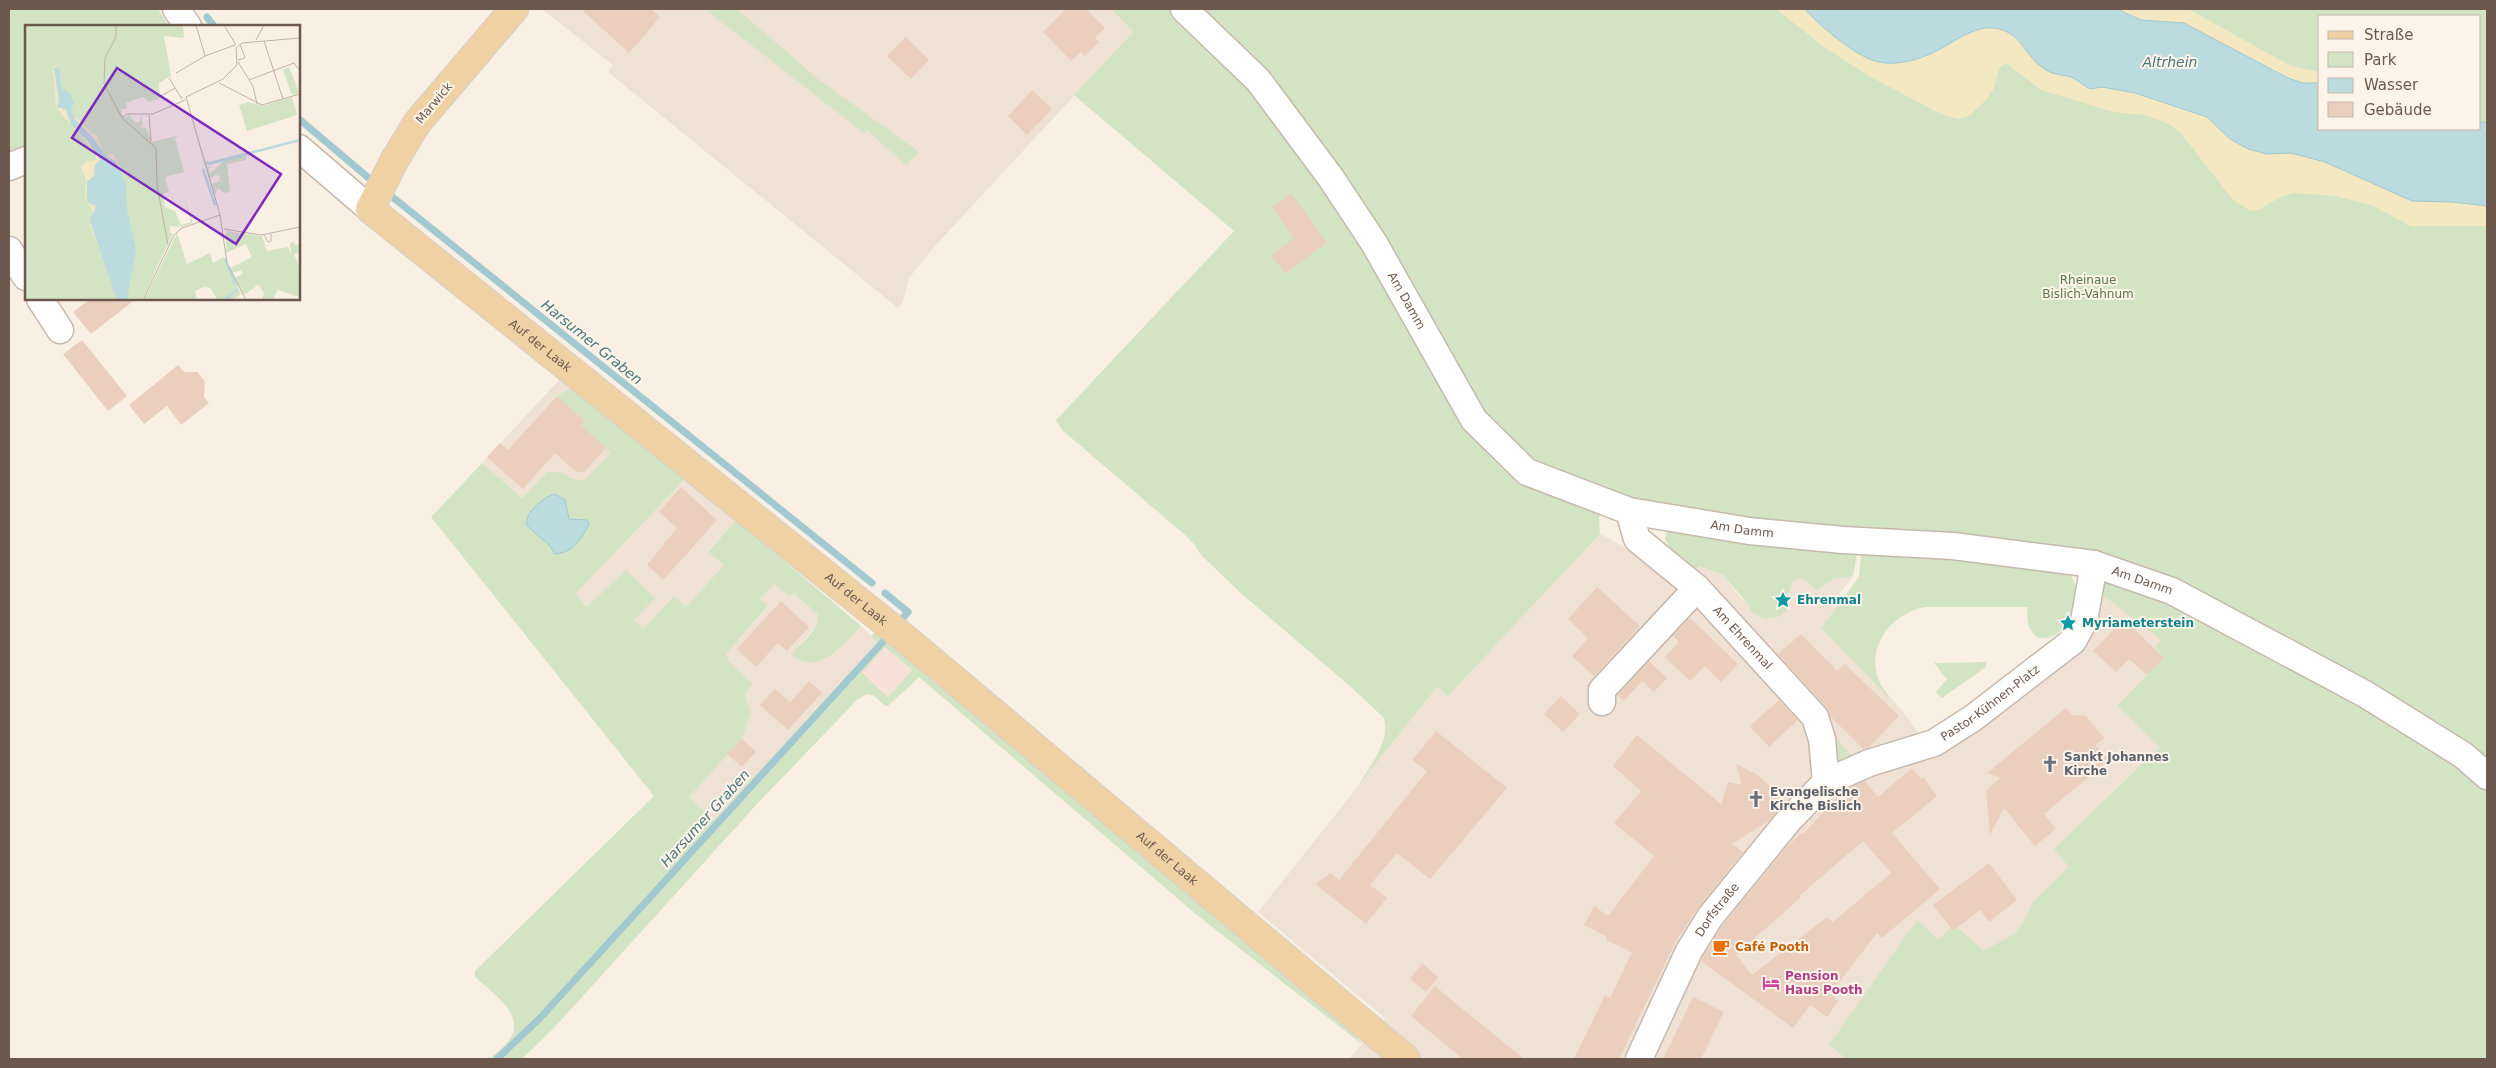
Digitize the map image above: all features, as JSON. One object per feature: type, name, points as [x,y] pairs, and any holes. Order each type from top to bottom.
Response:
[{"type":"main road","name":"Marwick","points":[[370,209],[394,161],[417,123],[514,9]]},
{"type":"main road","name":"Auf der Laak","points":[[370,209],[899,633],[1406,1059]]},
{"type":"street","points":[[176,9],[187,25]]},
{"type":"street","name":"Am Damm","points":[[1184,9],[1258,80],[1331,178],[1374,243],[1474,420],[1527,472],[1629,511],[1750,530],[1843,540],[1952,546],[2094,564],[2172,591],[2364,694],[2463,755],[2487,776]]},
{"type":"street","name":"Auf der Laak","points":[[300,149],[370,209]]},
{"type":"street","points":[[9,167],[25,160]]},
{"type":"street","points":[[9,250],[25,275]]},
{"type":"street","points":[[41,300],[60,330]]},
{"type":"street","name":"Am Ehrenmal","points":[[1629,511],[1637,539],[1697,588],[1815,717],[1822,739],[1826,782]]},
{"type":"street","name":"Pastor-Kühnen-Platz","points":[[1826,782],[1869,763],[1934,743],[1973,718],[2072,641],[2084,621],[2094,564]]},
{"type":"street","points":[[1602,702],[1602,690],[1697,588]]},
{"type":"street","name":"Dorfstraße","points":[[1640,1059],[1688,951],[1710,916],[1789,820],[1826,782]]},
{"type":"shaded area","points":[[542,9],[1111,9],[1133,32],[934,247],[909,278],[902,304],[898,308],[608,72],[613,65]]},
{"type":"shaded area","points":[[560,379],[572,388],[558,396],[585,421],[582,425],[612,453],[585,481],[572,479],[561,472],[522,498],[482,463]]},
{"type":"shaded area","points":[[685,479],[736,520],[708,551],[724,565],[686,607],[674,596],[643,629],[600,596],[587,607],[574,594]]},
{"type":"shaded area","points":[[1600,534],[1655,564],[1679,583],[1699,565],[1722,574],[1742,599],[1769,619],[1779,617],[1780,593],[1788,594],[1793,582],[1799,578],[1807,581],[1816,591],[1833,579],[1853,576],[1831,605],[1837,607],[1821,628],[1905,714],[1923,740],[2062,635],[2101,594],[2269,723],[2045,1059],[1349,1059],[1385,1018],[1258,912],[1437,687],[1448,696]]},
{"type":"shaded area","points":[[774,583],[790,597],[794,593],[818,615],[815,627],[791,654],[836,652],[861,626],[878,642],[715,820],[689,797],[742,739],[751,713],[745,693],[727,660],[729,657],[726,654],[768,607],[760,598]]},
{"type":"shaded area","points":[[885,647],[912,670],[888,697],[861,673]]},
{"type":"green space","points":[[9,9],[158,9],[168,25],[25,25],[25,147],[9,154]]},
{"type":"green space","points":[[705,9],[737,9],[818,79],[919,152],[906,165],[867,130],[864,133]]},
{"type":"green space","name":"Rheinaue Bislich-Vahnum","points":[[1111,9],[1172,9],[1238,76],[1284,128],[1339,202],[1390,288],[1457,418],[1493,456],[1526,480],[1538,485],[1488,448],[1471,429],[1445,390],[1395,290],[1309,152],[1217,50],[1175,9],[2487,9],[2487,1059],[1847,1059],[1829,1045],[1917,920],[1938,940],[1950,928],[1953,931],[1958,928],[1984,951],[2014,934],[2024,922],[2033,902],[2069,867],[2054,849],[2160,747],[2117,706],[2164,658],[2155,648],[2161,640],[2101,594],[2102,590],[2064,565],[2057,565],[2067,571],[2074,580],[2075,606],[2070,619],[2062,629],[2052,636],[2038,638],[2031,631],[2028,624],[2027,607],[1925,607],[1901,617],[1892,625],[1878,645],[1876,670],[1882,687],[1905,714],[1821,628],[1859,577],[1862,548],[1849,547],[1858,548],[1853,576],[1833,579],[1816,591],[1807,581],[1799,578],[1793,582],[1788,594],[1780,594],[1779,602],[1789,603],[1789,608],[1779,617],[1764,619],[1750,610],[1749,605],[1722,574],[1699,566],[1693,572],[1673,554],[1665,539],[1667,532],[1676,531],[1639,523],[1565,497],[1599,513],[1600,534],[1448,696],[1437,687],[1358,786],[1382,745],[1385,736],[1384,718],[1351,687],[1244,596],[1201,555],[1184,534],[1062,430],[1056,420],[1234,231],[1074,95],[1133,32]]},
{"type":"green space","points":[[572,388],[685,479],[575,594],[587,607],[626,570],[655,598],[634,620],[643,629],[674,596],[686,607],[724,565],[708,552],[736,520],[861,626],[829,656],[811,662],[801,660],[791,654],[813,631],[818,615],[794,593],[790,597],[774,584],[760,598],[768,606],[726,654],[729,657],[727,660],[753,684],[745,693],[751,713],[742,739],[689,797],[714,820],[878,642],[871,636],[878,630],[1343,1021],[1363,1045],[1197,915],[919,677],[889,705],[885,706],[873,695],[866,694],[857,700],[757,804],[553,1029],[522,1059],[490,1059],[509,1040],[513,1033],[514,1025],[508,1009],[475,977],[475,971],[654,796],[431,517],[482,463],[522,498],[547,472],[561,472],[572,479],[585,480],[611,453],[581,425],[585,421],[557,396]],"holes":[[[885,647],[912,670],[888,697],[862,673]]]},
{"type":"green space","points":[[1986,662],[1986,667],[1942,698],[1936,692],[1947,679],[1934,663]]},
{"type":"green space","points":[[1832,737],[1835,737],[1851,755],[1850,760],[1836,769]]},
{"type":"sand","points":[[1776,9],[1805,9],[1827,30],[1848,46],[1867,58],[1882,63],[1899,63],[1923,56],[1979,29],[1994,28],[2003,30],[2018,40],[2049,72],[2071,77],[2090,89],[2102,87],[2135,93],[2207,117],[2230,139],[2267,154],[2291,153],[2325,162],[2411,201],[2452,202],[2487,206],[2487,226],[2411,226],[2371,205],[2336,196],[2293,193],[2280,197],[2261,209],[2250,211],[2232,199],[2180,132],[2169,124],[2145,115],[2114,112],[2041,90],[2006,63],[1999,68],[1994,88],[1986,100],[1969,116],[1958,119],[1941,114],[1869,76],[1824,47]]},
{"type":"sand","points":[[2117,9],[2188,9],[2291,66],[2318,72],[2318,83],[2303,83],[2288,78],[2184,23],[2141,20]]},
{"type":"water","name":"Altrhein","points":[[1805,9],[2117,9],[2141,20],[2184,23],[2288,78],[2303,83],[2318,83],[2318,130],[2481,130],[2481,122],[2487,122],[2487,206],[2452,202],[2412,201],[2325,162],[2291,153],[2267,154],[2248,149],[2230,139],[2207,117],[2135,93],[2102,87],[2090,89],[2071,77],[2050,72],[2036,62],[2017,39],[2003,30],[1994,28],[1979,29],[1923,57],[1907,62],[1883,63],[1858,53],[1827,31]]},
{"type":"water","points":[[555,494],[565,500],[569,519],[587,520],[589,524],[576,544],[566,551],[555,554],[549,545],[527,526],[527,521],[535,506],[550,495]]},
{"type":"building","points":[[581,9],[651,9],[660,17],[629,53]]},
{"type":"building","points":[[1066,9],[1086,9],[1105,28],[1095,38],[1099,42],[1085,56],[1081,52],[1071,61],[1043,32]]},
{"type":"building","points":[[906,37],[929,60],[911,79],[887,56]]},
{"type":"building","points":[[1032,90],[1052,109],[1027,135],[1008,116]]},
{"type":"building","points":[[1291,193],[1327,242],[1285,274],[1271,255],[1294,238],[1272,207]]},
{"type":"building","points":[[89,300],[135,300],[91,334],[73,312]]},
{"type":"building","points":[[82,340],[127,396],[108,411],[63,354]]},
{"type":"building","points":[[178,365],[184,372],[198,372],[205,382],[204,397],[209,403],[181,425],[167,406],[144,424],[129,405]]},
{"type":"building","points":[[557,396],[585,421],[581,425],[606,448],[584,472],[576,472],[555,453],[523,489],[487,457],[500,443],[508,450]]},
{"type":"building","points":[[681,487],[717,520],[663,580],[647,565],[677,528],[659,512]]},
{"type":"building","points":[[1597,587],[1640,626],[1594,676],[1572,656],[1588,638],[1568,619]]},
{"type":"building","points":[[781,601],[809,627],[787,651],[778,643],[756,667],[737,649]]},
{"type":"building","points":[[1690,618],[1738,664],[1721,682],[1705,666],[1690,681],[1665,657],[1679,642],[1673,636]]},
{"type":"building","points":[[2124,619],[2164,658],[2147,675],[2129,659],[2116,672],[2093,651]]},
{"type":"building","points":[[1801,634],[1837,671],[1845,664],[1899,716],[1868,748],[1863,749],[1831,717],[1826,707],[1778,654]]},
{"type":"building","points":[[1649,661],[1667,678],[1654,692],[1642,681],[1624,701],[1618,695]]},
{"type":"building","points":[[809,681],[822,693],[788,730],[760,705],[775,689],[790,702]]},
{"type":"building","points":[[1561,696],[1580,714],[1563,732],[1544,714]]},
{"type":"building","points":[[1779,700],[1798,720],[1769,747],[1750,726]]},
{"type":"building","name":"Sankt Johannes Kirche","points":[[2066,708],[2072,715],[2086,716],[2104,738],[2095,745],[2109,760],[2044,814],[2056,829],[2035,846],[2004,808],[1990,835],[1986,790],[2001,778],[1987,773]]},
{"type":"building","points":[[1436,731],[1507,788],[1430,879],[1397,853],[1370,885],[1387,898],[1366,924],[1315,884],[1331,873],[1339,880],[1427,771],[1412,760]]},
{"type":"building","points":[[1637,735],[1721,804],[1728,782],[1742,785],[1736,764],[1758,775],[1784,800],[1771,819],[1732,844],[1743,852],[1698,908],[1676,941],[1619,1059],[1574,1059],[1605,995],[1610,998],[1632,952],[1606,940],[1607,937],[1584,925],[1594,906],[1608,916],[1654,856],[1614,823],[1641,791],[1613,766]]},
{"type":"building","points":[[742,739],[756,752],[742,767],[727,754]]},
{"type":"building","points":[[1912,768],[1922,780],[1924,778],[1937,796],[1892,833],[1940,889],[1882,938],[1877,933],[1830,994],[1838,1001],[1827,1017],[1810,1005],[1793,1028],[1701,961],[1722,926],[1786,848],[1801,833],[1803,834],[1844,790],[1865,781],[1878,797]],"holes":[[[1863,841],[1891,873],[1833,922],[1827,917],[1752,975],[1736,955],[1801,897],[1799,896]]]},
{"type":"building","points":[[1989,863],[2017,900],[1989,922],[1980,910],[1953,931],[1933,905]]},
{"type":"building","points":[[1422,963],[1438,977],[1426,992],[1410,979]]},
{"type":"building","points":[[1435,986],[1524,1059],[1463,1059],[1430,1032],[1411,1016]]},
{"type":"building","points":[[1693,997],[1724,1012],[1701,1059],[1663,1059]]},
{"type":"waterway","name":"Harsumer Graben","points":[[207,17],[213,25]]},
{"type":"waterway","name":"Harsumer Graben","points":[[300,120],[377,185]]},
{"type":"waterway","name":"Harsumer Graben","points":[[385,191],[872,583]]},
{"type":"waterway","name":"Harsumer Graben","points":[[885,593],[908,612],[897,625]]},
{"type":"waterway","name":"Harsumer Graben","points":[[497,1059],[541,1017],[890,634]]},
{"type":"place","name":"Ehrenmal","points":[[1783,600]]},
{"type":"place","name":"Myriameterstein","points":[[2068,623]]},
{"type":"place","name":"Sankt Johannes Kirche","points":[[2050,764]]},
{"type":"place","name":"Evangelische Kirche Bislich","points":[[1756,799]]},
{"type":"place","name":"Café Pooth","points":[[1721,947]]},
{"type":"place","name":"Pension Haus Pooth","points":[[1771,983]]}]
